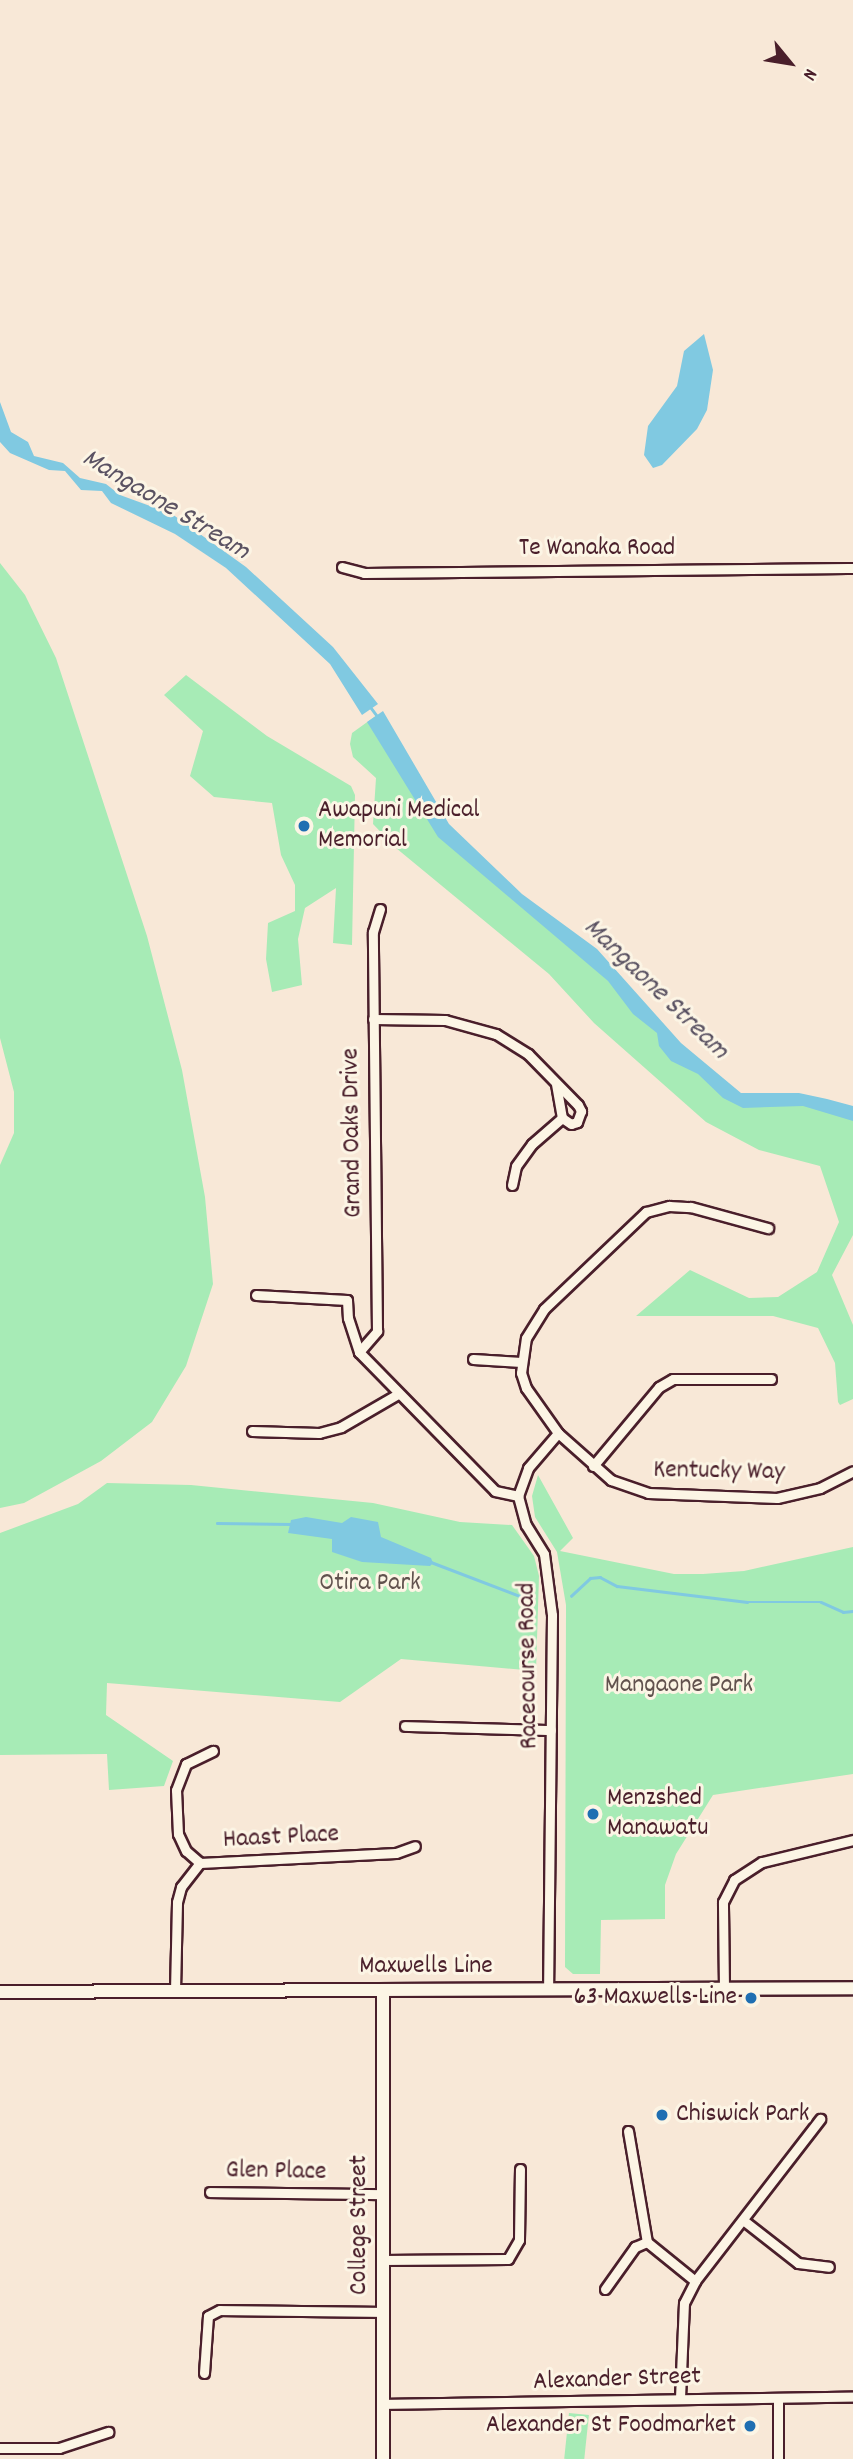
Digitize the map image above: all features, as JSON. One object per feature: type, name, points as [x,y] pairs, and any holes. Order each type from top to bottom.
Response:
[{"type":"main road","name":"Maxwells Line","points":[[0,1992],[853,1989]]},
{"type":"main road","name":"College Street","points":[[383,1990],[383,2459]]},
{"type":"street","name":"Te Wanaka Road","points":[[342,567],[364,573],[853,568]]},
{"type":"street","name":"Grand Oaks Drive","points":[[359,1352],[377,1331],[373,932],[380,909]]},
{"type":"street","points":[[373,1019],[445,1020],[480,1027],[528,1055],[581,1111],[571,1124],[562,1118],[556,1085]]},
{"type":"street","points":[[512,1185],[516,1166],[532,1144],[562,1118]]},
{"type":"street","points":[[473,1359],[494,1357],[521,1363],[526,1338],[544,1309],[646,1212],[670,1206],[691,1207],[768,1228]]},
{"type":"street","points":[[256,1295],[347,1300],[348,1318],[359,1352],[495,1491],[518,1496],[528,1468],[558,1433]]},
{"type":"street","name":"Kentucky Way","points":[[521,1363],[526,1388],[558,1433],[593,1466],[636,1491],[749,1497],[803,1493],[853,1471]]},
{"type":"street","points":[[593,1466],[659,1387],[673,1380],[771,1380]]},
{"type":"street","points":[[252,1431],[319,1433],[341,1427],[398,1394]]},
{"type":"street","name":"Racecourse Road","points":[[518,1496],[521,1514],[544,1554],[551,1577],[548,1989]]},
{"type":"street","points":[[405,1727],[551,1730]]},
{"type":"street","points":[[200,1863],[186,1851],[178,1834],[176,1790],[186,1764],[213,1751]]},
{"type":"street","points":[[724,1988],[723,1902],[734,1880],[762,1861],[853,1840]]},
{"type":"street","name":"Haast Place","points":[[175,1991],[177,1902],[181,1887],[200,1863],[396,1853],[415,1846]]},
{"type":"street","points":[[680,2398],[680,2326],[695,2281],[820,2119]]},
{"type":"street","points":[[628,2132],[647,2242],[695,2281]]},
{"type":"street","points":[[383,2260],[508,2259],[519,2240],[520,2169]]},
{"type":"street","name":"Glen Place","points":[[210,2192],[383,2194]]},
{"type":"street","points":[[743,2220],[798,2263],[828,2266]]},
{"type":"street","points":[[605,2289],[635,2247],[647,2242]]},
{"type":"street","points":[[204,2373],[208,2316],[220,2310],[383,2312]]},
{"type":"street","name":"Alexander Street","points":[[383,2404],[578,2404],[680,2398],[853,2397]]},
{"type":"street","points":[[778,2398],[778,2459]]},
{"type":"street","points":[[0,2448],[59,2448],[108,2432]]},
{"type":"green space","points":[[0,563],[25,595],[56,658],[147,936],[182,1070],[205,1197],[213,1284],[186,1366],[152,1422],[101,1461],[24,1503],[0,1508],[0,1165],[14,1133],[14,1092],[0,1038]]},
{"type":"green space","points":[[186,675],[267,736],[351,786],[355,795],[352,945],[333,943],[336,888],[305,908],[298,939],[302,985],[272,992],[266,959],[268,923],[295,911],[295,885],[281,855],[272,803],[214,797],[190,776],[203,731],[164,695]]},
{"type":"green space","points":[[377,715],[456,837],[672,1041],[743,1097],[853,1111],[853,1235],[832,1275],[853,1325],[853,1399],[840,1405],[838,1402],[835,1363],[818,1328],[773,1316],[636,1316],[690,1270],[749,1298],[778,1297],[817,1272],[839,1222],[820,1166],[759,1150],[706,1122],[594,1023],[549,974],[396,848],[373,824],[376,778],[353,757],[350,744],[352,733]]},
{"type":"green space","name":"Mangaone Park","points":[[538,1475],[573,1538],[560,1551],[674,1574],[703,1574],[744,1571],[853,1547],[853,1774],[713,1795],[676,1854],[665,1885],[665,1919],[601,1920],[600,1974],[573,1974],[565,1967],[566,1605],[557,1552],[535,1517],[532,1496]]},
{"type":"green space","name":"Otira Park","points":[[107,1483],[191,1485],[373,1503],[460,1522],[512,1525],[534,1556],[539,1576],[536,1671],[401,1659],[340,1702],[107,1683],[106,1715],[173,1761],[164,1786],[109,1790],[107,1754],[0,1755],[0,1533],[78,1504]]},
{"type":"green space","points":[[569,2413],[589,2415],[584,2459],[564,2459]]},
{"type":"water","points":[[704,334],[713,370],[707,410],[697,429],[662,465],[653,468],[644,455],[648,426],[677,386],[684,351]]},
{"type":"water","points":[[0,402],[11,432],[28,442],[34,456],[63,463],[80,478],[106,484],[120,495],[172,514],[246,567],[333,647],[378,704],[362,715],[330,664],[226,568],[175,534],[111,503],[102,491],[81,490],[65,471],[49,470],[10,453],[0,442]]},
{"type":"water","points":[[383,711],[449,824],[522,894],[597,949],[681,1043],[741,1093],[799,1093],[827,1099],[853,1106],[853,1121],[803,1106],[743,1108],[723,1098],[698,1074],[671,1061],[659,1046],[657,1033],[633,1014],[608,981],[438,837],[367,722]]},
{"type":"water","points":[[306,1517],[342,1523],[351,1517],[378,1522],[381,1537],[431,1558],[433,1563],[430,1566],[362,1562],[332,1552],[332,1539],[288,1533],[291,1520]]},
{"type":"waterway","name":"Mangaone Stream","points":[[369,705],[378,717]]},
{"type":"waterway","points":[[217,1523],[291,1524]]},
{"type":"waterway","points":[[431,1562],[520,1596]]},
{"type":"waterway","points":[[571,1596],[590,1578],[600,1577],[617,1586],[747,1602],[821,1602],[843,1612],[853,1611]]},
{"type":"place","name":"Awapuni Medical Memorial","points":[[304,826]]},
{"type":"place","name":"Menzshed Manawatu","points":[[593,1814]]},
{"type":"place","name":"63 Maxwells Line","points":[[751,1998]]},
{"type":"place","name":"Chiswick Park","points":[[662,2115]]},
{"type":"place","name":"Alexander St Foodmarket","points":[[750,2426]]}]
